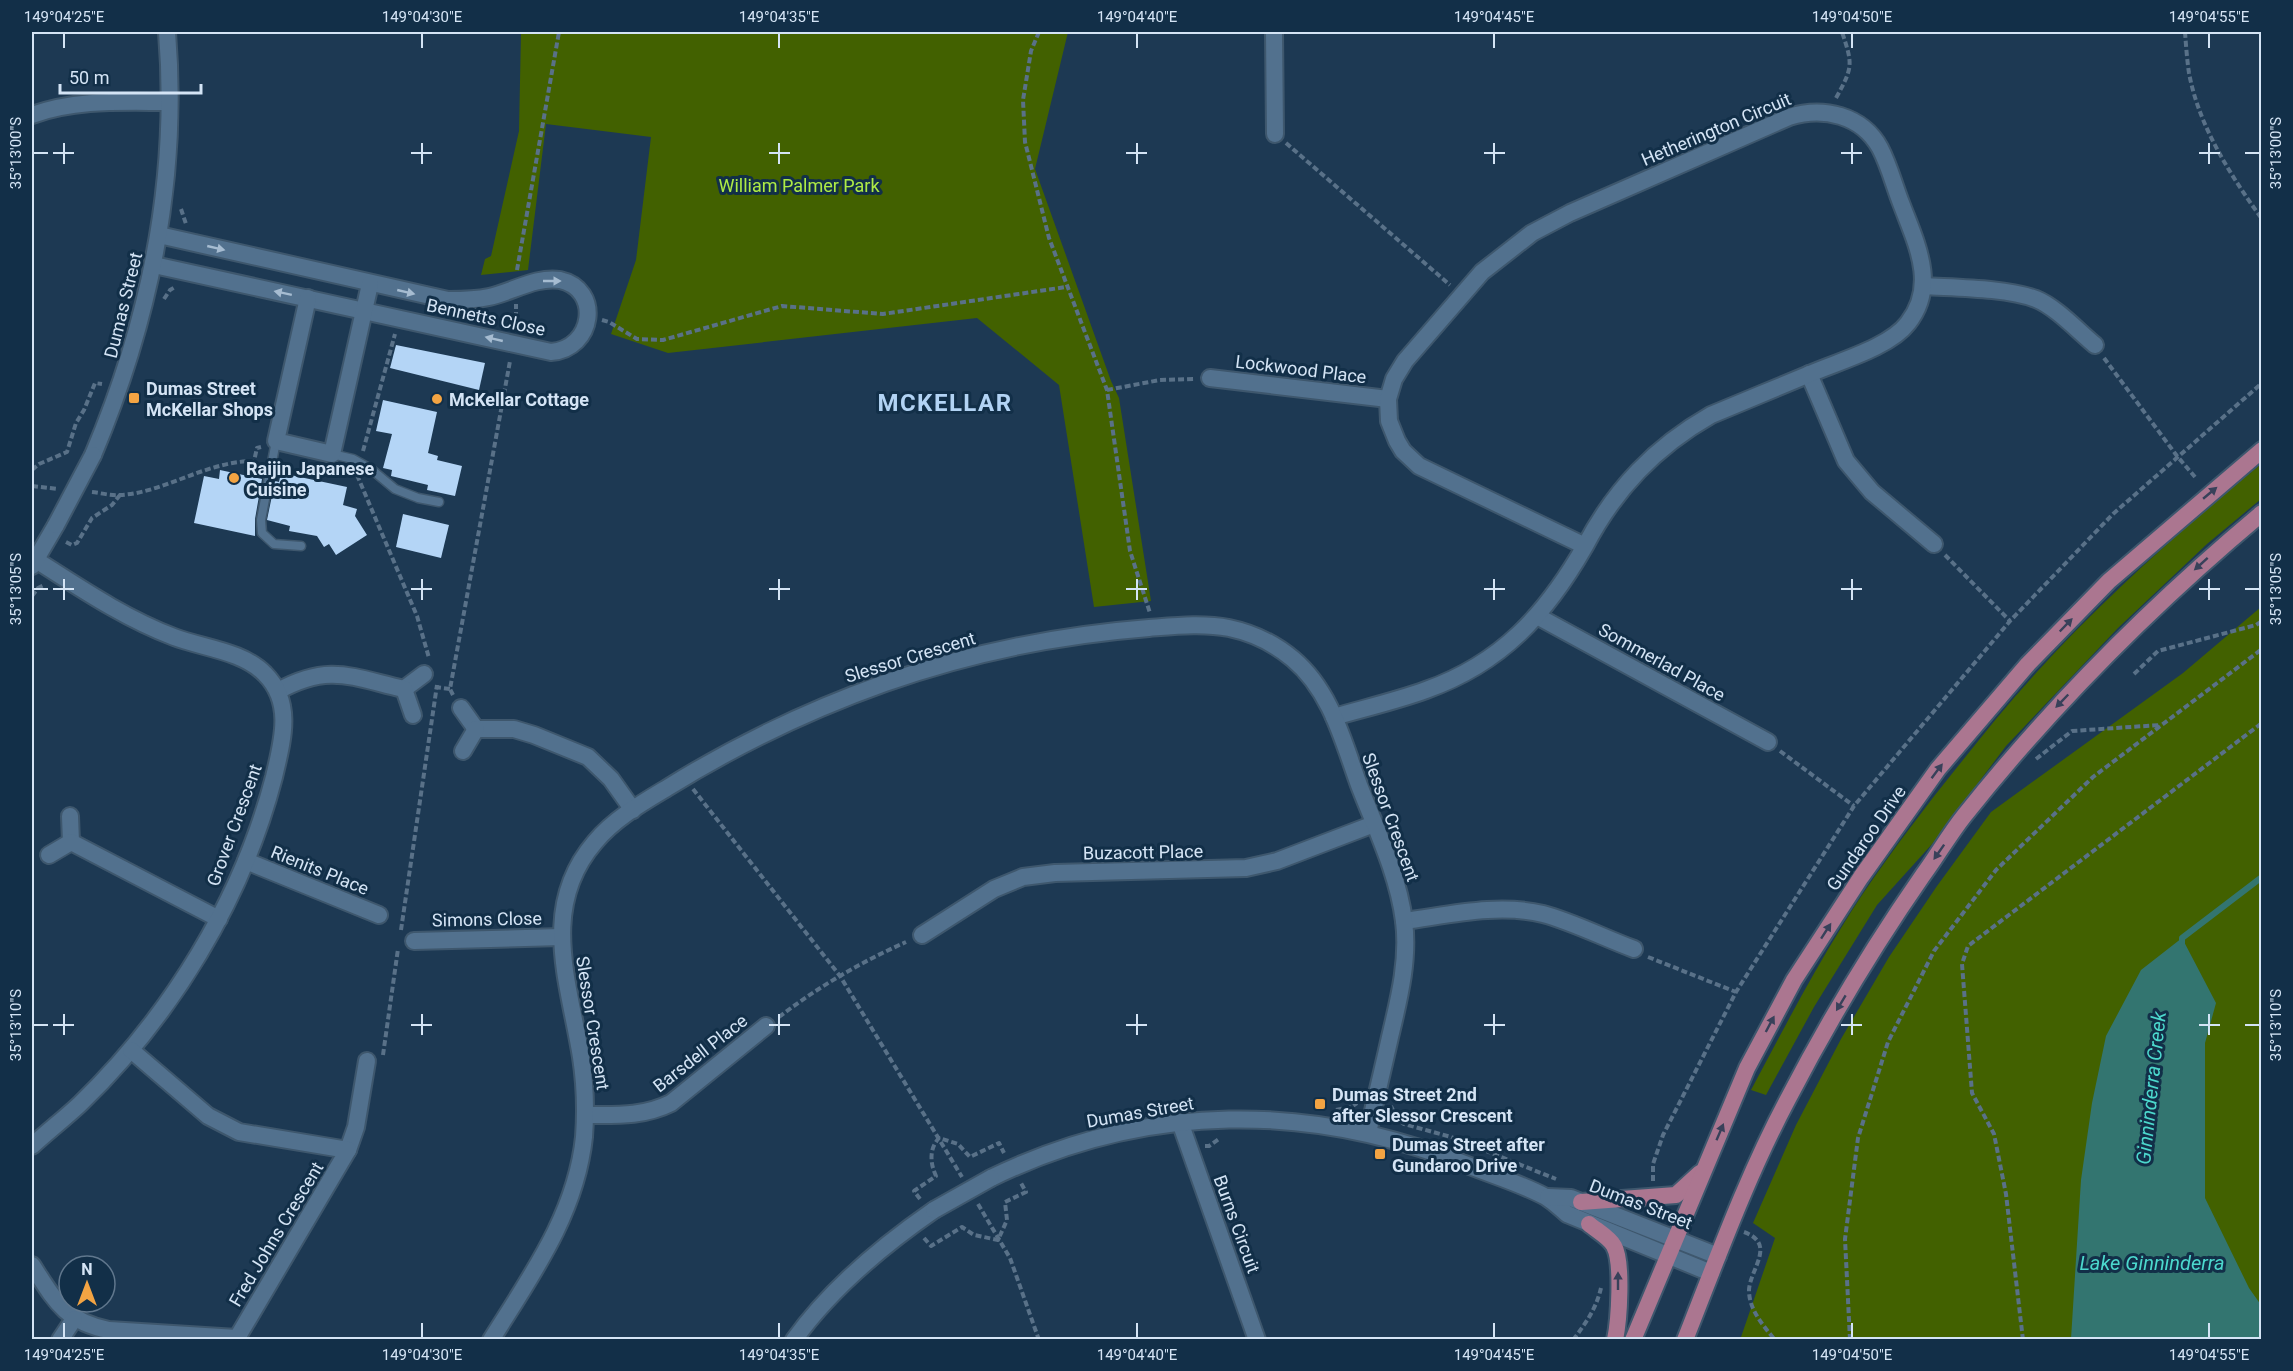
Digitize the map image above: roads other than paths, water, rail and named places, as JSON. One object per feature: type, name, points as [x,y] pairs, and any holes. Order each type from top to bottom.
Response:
[{"type":"main road","name":"Gundaroo Drive","points":[[1633,1340],[1747,1068],[1794,980],[1861,878],[1938,769],[2028,664],[2109,581],[2262,450]]},
{"type":"main road","points":[[1685,1340],[1718,1256],[1782,1110],[1838,1008],[1893,918],[1964,817],[2050,713],[2111,649],[2201,564],[2262,513]]},
{"type":"main road","points":[[1581,1202],[1676,1195],[1705,1168]]},
{"type":"main road","points":[[1589,1224],[1614,1246],[1618,1267],[1618,1323],[1615,1340]]},
{"type":"street","name":"Dumas Street","points":[[34,563],[93,455],[129,361],[154,264],[167,169],[169,102],[167,32]]},
{"type":"street","points":[[1274,32],[1275,134]]},
{"type":"street","points":[[32,116],[63,106],[83,103],[169,102]]},
{"type":"street","name":"Hetherington Circuit","points":[[1334,717],[1406,697],[1448,681],[1486,660],[1538,616],[1564,583],[1585,546],[1602,516],[1622,487],[1672,440],[1711,415],[1890,339],[1907,325],[1919,307],[1924,286],[1920,254],[1879,147],[1865,129],[1855,122],[1830,113],[1812,112],[1790,117],[1570,213],[1532,233],[1482,272],[1405,362],[1394,379],[1388,399],[1389,421],[1403,451],[1419,466],[1585,546]]},
{"type":"street","name":"Bennetts Close","points":[[154,264],[551,352],[569,348],[575,344],[583,334],[588,317],[581,294],[562,280],[544,280],[477,299],[448,300],[159,235]]},
{"type":"street","points":[[308,298],[276,441],[332,454],[370,284]]},
{"type":"street","points":[[1924,286],[2013,294],[2037,299],[2095,345]]},
{"type":"street","points":[[1809,374],[1846,461],[1872,492],[1934,544]]},
{"type":"street","name":"Lockwood Place","points":[[1209,378],[1388,399]]},
{"type":"street","name":"Grover Crescent","points":[[32,1146],[79,1105],[131,1050],[178,987],[219,919],[246,861],[268,800],[284,738],[285,714],[278,691],[266,674],[249,661],[174,637],[120,612],[34,563]]},
{"type":"street","name":"Sommerlad Place","points":[[1538,616],[1768,742]]},
{"type":"street","name":"Slessor Crescent","points":[[491,1340],[542,1257],[565,1212],[580,1164],[585,1115],[581,1059],[561,937],[564,903],[576,870],[595,842],[607,829],[633,810],[684,777],[747,742],[848,696],[906,676],[1024,645],[1084,635],[1152,628],[1215,626],[1249,633],[1265,640],[1280,649],[1307,672],[1318,686],[1334,717],[1374,824],[1397,888],[1404,921],[1404,976],[1368,1133]]},
{"type":"street","points":[[278,691],[308,677],[326,674],[345,675],[404,689],[430,673]]},
{"type":"street","points":[[404,689],[413,715]]},
{"type":"street","points":[[461,708],[476,729]]},
{"type":"street","points":[[476,729],[514,729],[588,757],[611,779],[633,810]]},
{"type":"street","points":[[464,751],[476,729]]},
{"type":"street","points":[[70,816],[71,842]]},
{"type":"street","name":"Buzacott Place","points":[[922,935],[994,889],[1023,878],[1055,873],[1246,868],[1277,861],[1374,824]]},
{"type":"street","points":[[49,855],[71,842]]},
{"type":"street","points":[[71,842],[219,919]]},
{"type":"street","name":"Rienits Place","points":[[246,861],[379,915]]},
{"type":"street","points":[[1404,921],[1488,910],[1521,910],[1544,915],[1634,949]]},
{"type":"street","name":"Simons Close","points":[[405,940],[561,937]]},
{"type":"street","name":"Barsdell Place","points":[[585,1115],[630,1116],[662,1108],[766,1026]]},
{"type":"street","name":"Fred Johns Crescent","points":[[131,1050],[208,1116],[228,1127],[239,1132],[348,1150]]},
{"type":"street","name":"Fred Johns Crescent","points":[[32,1265],[59,1306],[74,1319],[90,1327],[237,1339],[348,1150],[374,1062]]},
{"type":"street","name":"Dumas Street","points":[[794,1340],[824,1304],[872,1256],[934,1210],[991,1178],[1048,1153],[1113,1133],[1211,1119],[1306,1122],[1398,1141],[1548,1197],[1571,1198],[1718,1256]]},
{"type":"street","name":"Burns Circuit","points":[[1180,1122],[1257,1340]]},
{"type":"street","name":"Dumas Street","points":[[1548,1197],[1567,1214],[1712,1273]]},
{"type":"street","points":[[60,1340],[74,1319]]},
{"type":"lane","points":[[276,441],[261,520],[262,533],[274,544],[301,546]]},
{"type":"lane","points":[[332,454],[353,459],[365,465],[395,489],[418,498],[439,502]]},
{"type":"water","name":"Lake Ginninderra","points":[[2182,938],[2216,1003],[2205,1043],[2205,1198],[2249,1288],[2261,1305],[2261,1339],[2071,1339],[2081,1180],[2092,1103],[2106,1036],[2141,970]]},
{"type":"waterway","name":"Ginninderra Creek","points":[[2182,945],[2182,938],[2262,877]]},
{"type":"place","name":"Dumas Street McKellar Shops","points":[[134,398]]},
{"type":"place","name":"McKellar Cottage","points":[[437,399]]},
{"type":"place","name":"Raijin Japanese Cuisine","points":[[234,478]]},
{"type":"place","name":"Dumas Street 2nd after Slessor Crescent","points":[[1320,1104]]},
{"type":"place","name":"Dumas Street after Gundaroo Drive","points":[[1380,1154]]},
{"type":"district","name":"MCKELLAR","points":[[945,403]]},
{"type":"park label","name":"William Palmer Park","points":[[799,185]]}]
